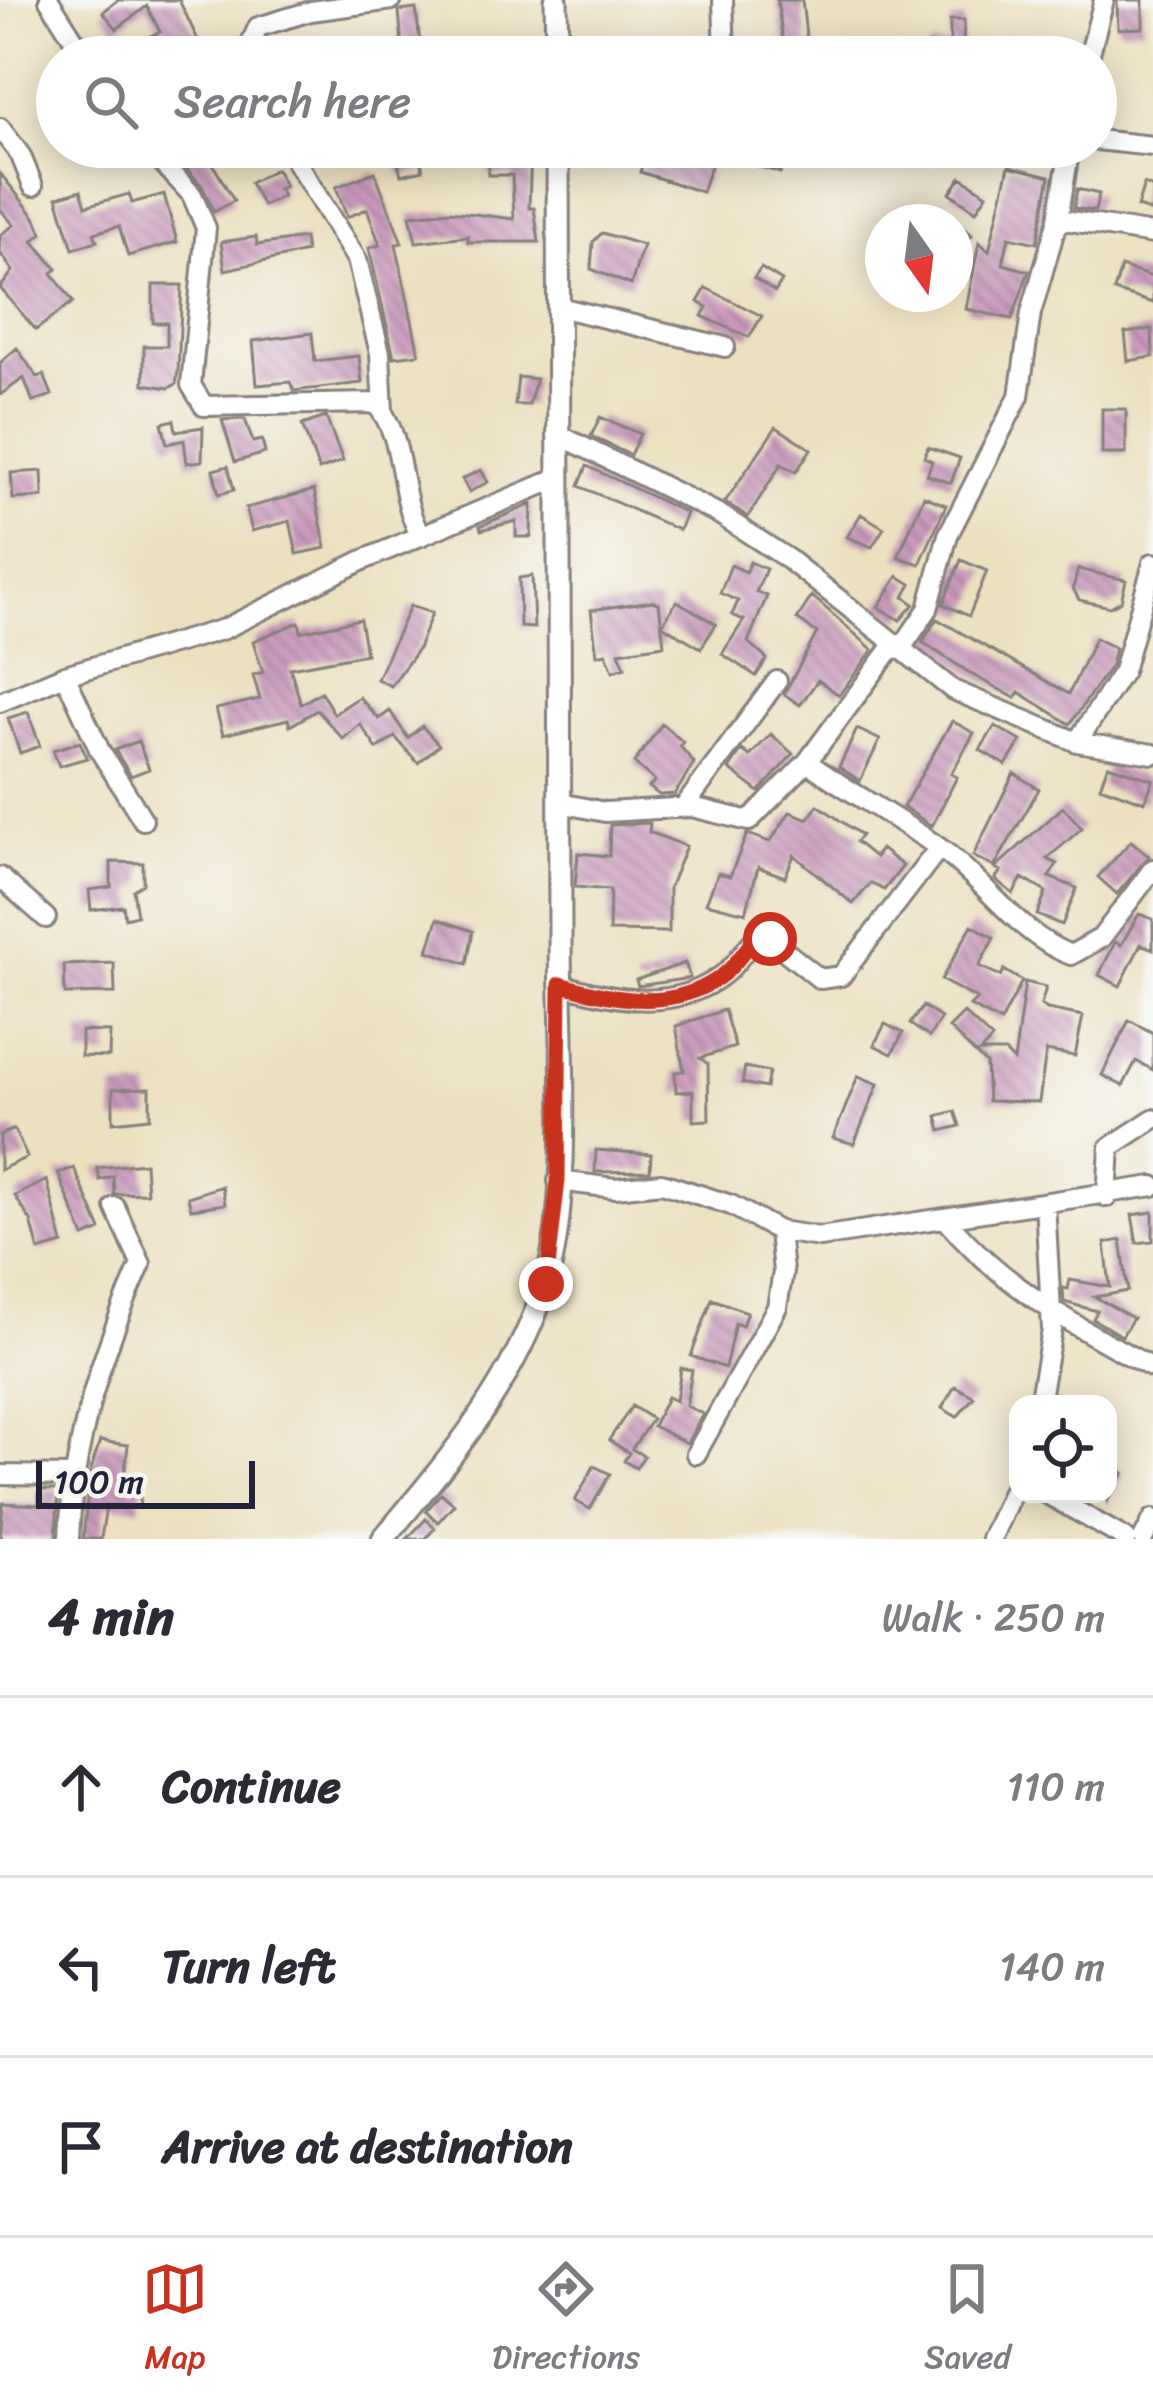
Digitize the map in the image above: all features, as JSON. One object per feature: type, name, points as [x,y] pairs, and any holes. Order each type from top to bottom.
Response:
[{"type":"main road","points":[[556,0],[557,36]]},
{"type":"main road","points":[[382,1539],[470,1433],[521,1347],[546,1284],[558,1181],[558,168]]},
{"type":"street","points":[[49,0],[72,36]]},
{"type":"street","points":[[254,36],[258,27],[311,11],[392,0]]},
{"type":"street","points":[[723,0],[724,36]]},
{"type":"street","points":[[1095,36],[1104,0]]},
{"type":"street","points":[[0,128],[21,156],[33,186]]},
{"type":"street","points":[[1117,142],[1153,146]]},
{"type":"street","points":[[167,168],[192,195],[206,228],[191,385],[203,406],[363,400],[383,412]]},
{"type":"street","points":[[300,168],[357,260],[380,353],[383,412],[409,514],[421,536]]},
{"type":"street","points":[[560,803],[605,812],[684,807],[749,821],[807,762],[928,609],[948,535],[1019,396],[1031,313],[1058,219],[1066,168]]},
{"type":"street","points":[[1058,219],[1153,234]]},
{"type":"street","points":[[559,307],[725,347]]},
{"type":"street","points":[[557,434],[719,514],[788,559],[953,690],[1077,742],[1153,754]]},
{"type":"street","points":[[0,702],[65,675],[224,629],[558,478]]},
{"type":"street","points":[[1077,742],[1123,670],[1153,563]]},
{"type":"street","points":[[65,675],[100,751],[143,820]]},
{"type":"street","points":[[684,807],[777,681]]},
{"type":"street","points":[[807,762],[939,848],[985,884],[1030,934],[1071,955],[1102,938],[1153,869]]},
{"type":"street","points":[[560,984],[610,1000],[646,1002],[698,988],[726,974],[755,939],[770,939],[820,979],[831,980],[841,976],[939,848]]},
{"type":"street","points":[[0,877],[46,918]]},
{"type":"street","points":[[1107,1197],[1110,1147],[1153,1119]]},
{"type":"street","points":[[558,1181],[615,1188],[662,1183],[731,1205],[779,1231],[820,1237],[1107,1197],[1153,1186]]},
{"type":"street","points":[[1040,1395],[1052,1305],[1045,1203]]},
{"type":"street","points":[[69,1539],[72,1476],[89,1393],[140,1264],[116,1207]]},
{"type":"street","points":[[946,1219],[977,1257],[1153,1368]]},
{"type":"street","points":[[696,1454],[777,1307],[783,1272],[779,1231]]},
{"type":"street","points":[[0,1474],[72,1476]]},
{"type":"street","points":[[991,1539],[1009,1499]]},
{"type":"street","points":[[1063,1503],[1126,1539]]},
{"type":"street","points":[[1143,1539],[1153,1519]]},
{"type":"building","points":[[118,0],[179,0],[196,36],[151,36],[160,32],[147,6],[117,29],[103,12]]},
{"type":"building","points":[[777,0],[802,0],[806,36],[782,36]]},
{"type":"building","points":[[1117,0],[1143,0],[1143,28],[1118,29]]},
{"type":"building","points":[[416,9],[419,36],[401,36],[399,11]]},
{"type":"building","points":[[950,20],[964,20],[963,36],[950,36]]},
{"type":"building","points":[[186,168],[215,168],[234,201],[214,212],[202,186]]},
{"type":"building","points":[[399,168],[423,168],[423,170],[401,175]]},
{"type":"building","points":[[488,168],[530,168],[529,208],[534,208],[539,242],[468,242],[468,236],[416,242],[410,215],[450,211],[514,219],[512,175],[488,175]]},
{"type":"building","points":[[641,168],[710,168],[702,192],[640,172]]},
{"type":"building","points":[[1009,168],[1050,176],[1037,243],[1009,237],[1003,264],[1029,271],[1012,319],[973,311],[979,242],[989,251]]},
{"type":"building","points":[[276,169],[285,186],[279,189],[283,196],[263,206],[250,183]]},
{"type":"building","points":[[375,172],[402,243],[396,244],[419,354],[394,357],[369,248],[380,245],[367,209],[347,217],[336,187]]},
{"type":"building","points":[[0,173],[35,217],[42,233],[33,241],[57,269],[52,273],[73,302],[36,330],[0,288],[13,271],[0,253],[0,235],[14,225],[0,209]]},
{"type":"building","points":[[961,177],[987,194],[976,211],[973,204],[950,193]]},
{"type":"building","points":[[1144,184],[1153,188],[1153,212],[1137,207]]},
{"type":"building","points":[[1077,189],[1099,194],[1095,211],[1074,208]]},
{"type":"building","points":[[81,190],[86,206],[129,194],[132,203],[164,194],[177,242],[128,256],[119,226],[94,233],[97,241],[73,249],[57,197]]},
{"type":"building","points":[[602,233],[643,245],[631,285],[591,269],[593,242]]},
{"type":"building","points":[[256,237],[257,245],[304,238],[306,252],[225,270],[221,242]]},
{"type":"building","points":[[1121,267],[1153,277],[1153,303],[1114,291]]},
{"type":"building","points":[[761,268],[782,281],[775,292],[754,278]]},
{"type":"building","points":[[153,285],[182,285],[178,371],[176,384],[169,388],[144,384],[144,346],[167,346],[167,323],[153,323]]},
{"type":"building","points":[[706,288],[762,316],[749,337],[702,316],[707,307],[698,302]]},
{"type":"building","points":[[1152,329],[1153,357],[1128,361],[1125,333]]},
{"type":"building","points":[[312,333],[315,361],[359,356],[362,383],[294,391],[290,382],[257,385],[253,341]]},
{"type":"building","points":[[17,348],[37,377],[44,375],[52,395],[33,402],[24,378],[0,395],[0,363]]},
{"type":"building","points":[[518,377],[536,379],[529,405],[515,405]]},
{"type":"building","points":[[1102,409],[1126,409],[1126,454],[1102,454]]},
{"type":"building","points":[[326,417],[343,461],[319,470],[302,425]]},
{"type":"building","points":[[600,417],[640,434],[630,455],[591,436]]},
{"type":"building","points":[[245,419],[253,442],[262,440],[265,453],[235,462],[222,420]]},
{"type":"building","points":[[174,420],[176,431],[203,427],[202,461],[187,463],[184,440],[167,444],[162,423]]},
{"type":"building","points":[[776,427],[811,449],[796,472],[781,464],[748,517],[725,502]]},
{"type":"building","points":[[928,447],[960,458],[951,483],[927,475],[932,461],[924,457]]},
{"type":"building","points":[[228,466],[234,490],[219,494],[213,470]]},
{"type":"building","points":[[587,466],[686,513],[679,530],[579,486]]},
{"type":"building","points":[[481,470],[488,482],[469,492],[462,479]]},
{"type":"building","points":[[42,471],[43,497],[13,499],[11,473]]},
{"type":"building","points":[[314,490],[326,548],[297,554],[290,521],[252,531],[246,508]]},
{"type":"building","points":[[924,496],[946,505],[920,564],[898,557]]},
{"type":"building","points":[[532,504],[531,537],[516,537],[516,521],[481,530],[480,526]]},
{"type":"building","points":[[861,514],[884,528],[872,547],[847,537]]},
{"type":"building","points":[[961,560],[987,571],[969,616],[943,604]]},
{"type":"building","points":[[750,562],[766,569],[756,592],[767,596],[748,642],[767,659],[756,676],[722,654],[744,620],[732,615],[738,601],[720,593],[731,565],[746,572]]},
{"type":"building","points":[[1078,569],[1126,580],[1121,601],[1110,607],[1079,600],[1073,588]]},
{"type":"building","points":[[532,576],[534,628],[520,627],[519,578]]},
{"type":"building","points":[[898,576],[911,584],[904,597],[914,604],[900,620],[878,607]]},
{"type":"building","points":[[812,596],[873,650],[839,695],[818,680],[800,705],[784,694],[817,633],[797,619]]},
{"type":"building","points":[[677,601],[716,624],[701,648],[662,625]]},
{"type":"building","points":[[659,603],[664,645],[619,652],[625,667],[613,671],[606,653],[597,655],[591,610]]},
{"type":"building","points":[[410,606],[432,613],[418,649],[391,686],[377,679]]},
{"type":"building","points":[[360,619],[366,654],[290,668],[301,704],[321,692],[334,714],[359,697],[379,719],[390,711],[408,738],[422,726],[439,745],[418,763],[395,737],[377,749],[360,724],[343,739],[317,710],[290,726],[288,719],[223,735],[216,709],[260,699],[253,675],[263,672],[253,641],[299,622],[301,632]]},
{"type":"building","points":[[937,619],[1069,694],[1095,638],[1115,648],[1111,665],[1070,724],[1019,692],[1015,698],[973,675],[922,642]]},
{"type":"building","points":[[28,712],[40,746],[20,753],[8,718]]},
{"type":"building","points":[[952,721],[974,733],[951,774],[957,777],[932,826],[903,807]]},
{"type":"building","points":[[662,724],[683,742],[680,746],[694,763],[675,794],[659,795],[649,787],[655,781],[634,763]]},
{"type":"building","points":[[995,726],[1021,741],[1006,765],[980,750]]},
{"type":"building","points":[[857,729],[880,740],[860,781],[839,767]]},
{"type":"building","points":[[771,734],[793,754],[759,792],[729,769],[742,750],[750,756]]},
{"type":"building","points":[[138,741],[149,769],[131,776],[115,750]]},
{"type":"building","points":[[80,742],[87,758],[59,766],[53,750]]},
{"type":"building","points":[[1108,765],[1153,780],[1145,802],[1100,786]]},
{"type":"building","points":[[1014,773],[1039,789],[994,867],[973,856]]},
{"type":"building","points":[[818,805],[861,835],[856,842],[875,857],[881,849],[903,866],[884,890],[871,883],[853,904],[794,855],[785,877],[758,867],[746,913],[706,903],[718,873],[730,876],[747,834],[770,842],[790,812],[808,819]]},
{"type":"building","points":[[1063,807],[1082,828],[1047,859],[1057,864],[1049,877],[1077,888],[1062,925],[1037,915],[1046,892],[1022,878],[1013,894],[995,879],[1001,871],[995,868]]},
{"type":"building","points":[[650,823],[649,832],[686,846],[669,888],[669,932],[609,931],[610,890],[575,887],[578,853],[609,856],[610,825]]},
{"type":"building","points":[[1131,841],[1149,856],[1117,894],[1098,877]]},
{"type":"building","points":[[111,862],[143,863],[143,884],[133,890],[137,915],[125,918],[123,906],[91,910],[89,890],[111,887]]},
{"type":"building","points":[[1139,914],[1153,919],[1153,949],[1141,944],[1120,986],[1099,975],[1115,942],[1121,945]]},
{"type":"building","points":[[438,919],[473,931],[467,964],[428,951]]},
{"type":"building","points":[[972,925],[994,938],[979,966],[1001,976],[1004,970],[1022,981],[1001,1022],[970,1006],[977,999],[941,980]]},
{"type":"building","points":[[114,963],[115,993],[65,994],[64,965]]},
{"type":"building","points":[[685,963],[690,978],[638,986],[636,980]]},
{"type":"building","points":[[1025,982],[1046,987],[1041,1005],[1047,1009],[1083,1016],[1075,1056],[1046,1051],[1039,1102],[988,1101],[986,1064],[949,1028],[964,1013],[992,1039],[980,1052],[1005,1052],[1014,1061]]},
{"type":"building","points":[[923,1006],[941,1018],[929,1037],[910,1024]]},
{"type":"building","points":[[724,1010],[735,1047],[700,1058],[708,1064],[709,1120],[693,1121],[693,1091],[676,1092],[675,1072],[684,1071],[676,1026]]},
{"type":"building","points":[[1129,1020],[1153,1033],[1153,1070],[1136,1061],[1123,1086],[1102,1075]]},
{"type":"building","points":[[885,1024],[903,1033],[892,1054],[874,1045]]},
{"type":"building","points":[[81,1031],[110,1032],[109,1057],[81,1056]]},
{"type":"building","points":[[745,1067],[769,1072],[766,1088],[742,1083]]},
{"type":"building","points":[[858,1076],[878,1084],[854,1144],[833,1138]]},
{"type":"building","points":[[150,1088],[150,1118],[113,1122],[113,1089]]},
{"type":"building","points":[[955,1111],[960,1126],[941,1131],[937,1116]]},
{"type":"building","points":[[14,1129],[27,1157],[0,1170],[0,1135]]},
{"type":"building","points":[[596,1150],[651,1154],[650,1171],[595,1172]]},
{"type":"building","points":[[145,1163],[147,1193],[114,1194],[113,1176],[100,1180],[97,1168]]},
{"type":"building","points":[[74,1168],[101,1230],[84,1237],[58,1173]]},
{"type":"building","points":[[47,1180],[63,1244],[39,1251],[31,1221],[15,1196]]},
{"type":"building","points":[[222,1186],[225,1204],[191,1209],[188,1197]]},
{"type":"building","points":[[1153,1212],[1153,1241],[1137,1243],[1132,1215]]},
{"type":"building","points":[[1121,1240],[1128,1291],[1095,1297],[1133,1318],[1122,1336],[1093,1319],[1097,1311],[1064,1302],[1063,1288],[1068,1289],[1070,1280],[1110,1287],[1105,1243]]},
{"type":"building","points":[[712,1299],[747,1312],[742,1326],[735,1323],[725,1368],[691,1356]]},
{"type":"building","points":[[681,1368],[692,1370],[686,1406],[703,1414],[687,1443],[653,1426],[667,1397],[676,1401]]},
{"type":"building","points":[[955,1386],[974,1397],[957,1417],[942,1408]]},
{"type":"building","points":[[632,1406],[652,1419],[632,1449],[644,1456],[636,1468],[624,1461],[629,1453],[609,1440]]},
{"type":"building","points":[[100,1441],[128,1445],[124,1478],[142,1480],[139,1508],[106,1505],[101,1539],[83,1539],[90,1472]]},
{"type":"building","points":[[594,1466],[610,1474],[590,1509],[575,1501]]},
{"type":"building","points":[[39,1490],[58,1490],[56,1539],[0,1539],[3,1503],[39,1505]]},
{"type":"building","points":[[441,1493],[454,1504],[438,1522],[426,1511]]},
{"type":"building","points":[[426,1519],[435,1528],[425,1539],[407,1539]]},
{"type":"route","points":[[546,1284],[558,1181],[560,984],[610,1000],[646,1002],[698,988],[726,974],[755,939],[770,939]]}]
